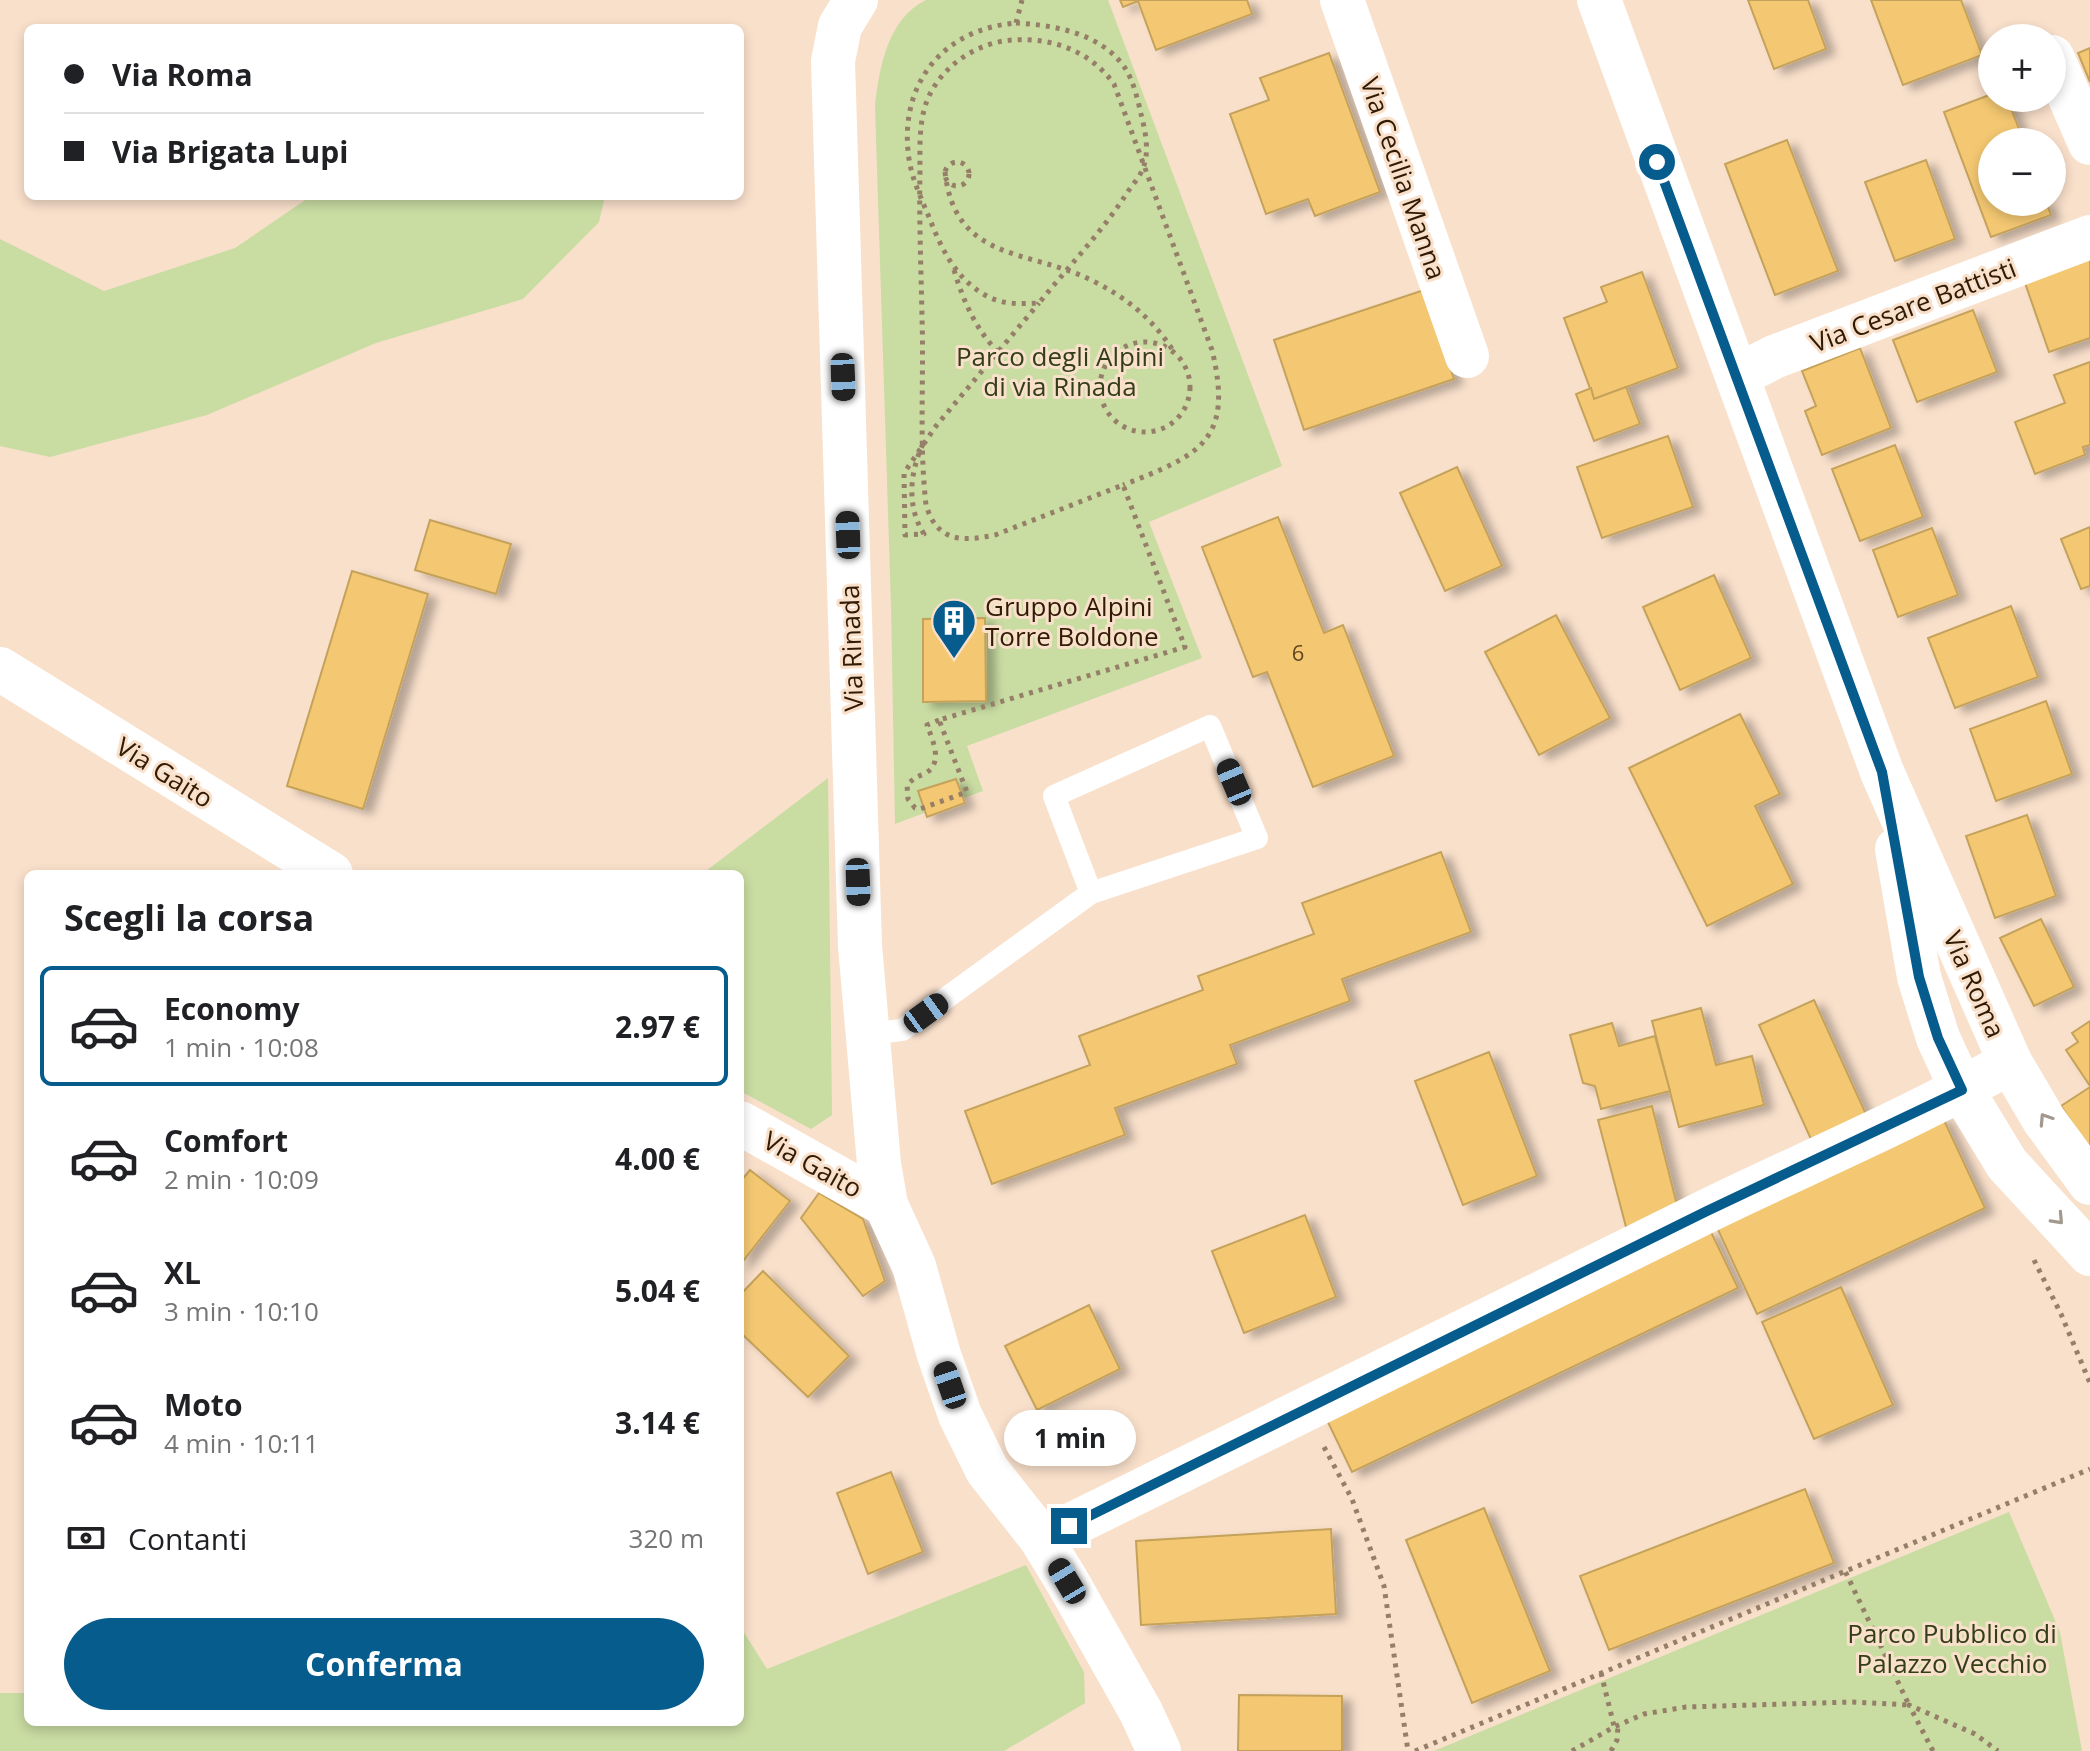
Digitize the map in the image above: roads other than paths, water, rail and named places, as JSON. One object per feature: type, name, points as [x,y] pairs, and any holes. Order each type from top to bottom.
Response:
[{"type":"street","name":"Via Rinada","points":[[856,0],[840,26],[833,61],[860,946],[879,1164],[886,1205],[914,1266],[960,1415],[987,1470],[1040,1537],[1141,1712],[1159,1751]]},
{"type":"street","name":"Via Cecilia Manna","points":[[1342,0],[1467,356]]},
{"type":"street","name":"Via Roma","points":[[1599,0],[1882,772],[2010,1062],[2044,1120],[2090,1183]]},
{"type":"street","points":[[2066,89],[2090,143]]},
{"type":"street","name":"Via Cesare Battisti","points":[[1737,376],[1774,357],[2090,237]]},
{"type":"street","name":"Via Gaito","points":[[0,669],[325,870]]},
{"type":"street","name":"Via Roma","points":[[1882,772],[1919,977],[1938,1038],[1962,1090],[2007,1164],[2090,1254]]},
{"type":"street","points":[[1040,1537],[1069,1526],[1305,1412],[1707,1211],[1962,1090],[2010,1062]]},
{"type":"street","name":"Via Gaito","points":[[744,1125],[886,1205]]},
{"type":"lane","points":[[867,1034],[902,1030],[1091,893],[1257,838],[1210,726],[1054,796],[1091,893]]},
{"type":"place","name":"Gruppo Alpini Torre Boldone","points":[[954,660]]},
{"type":"park label","name":"Parco degli Alpini di via Rinada","points":[[1060,371]]},
{"type":"park label","name":"Parco Pubblico di Palazzo Vecchio","points":[[1952,1648]]}]
